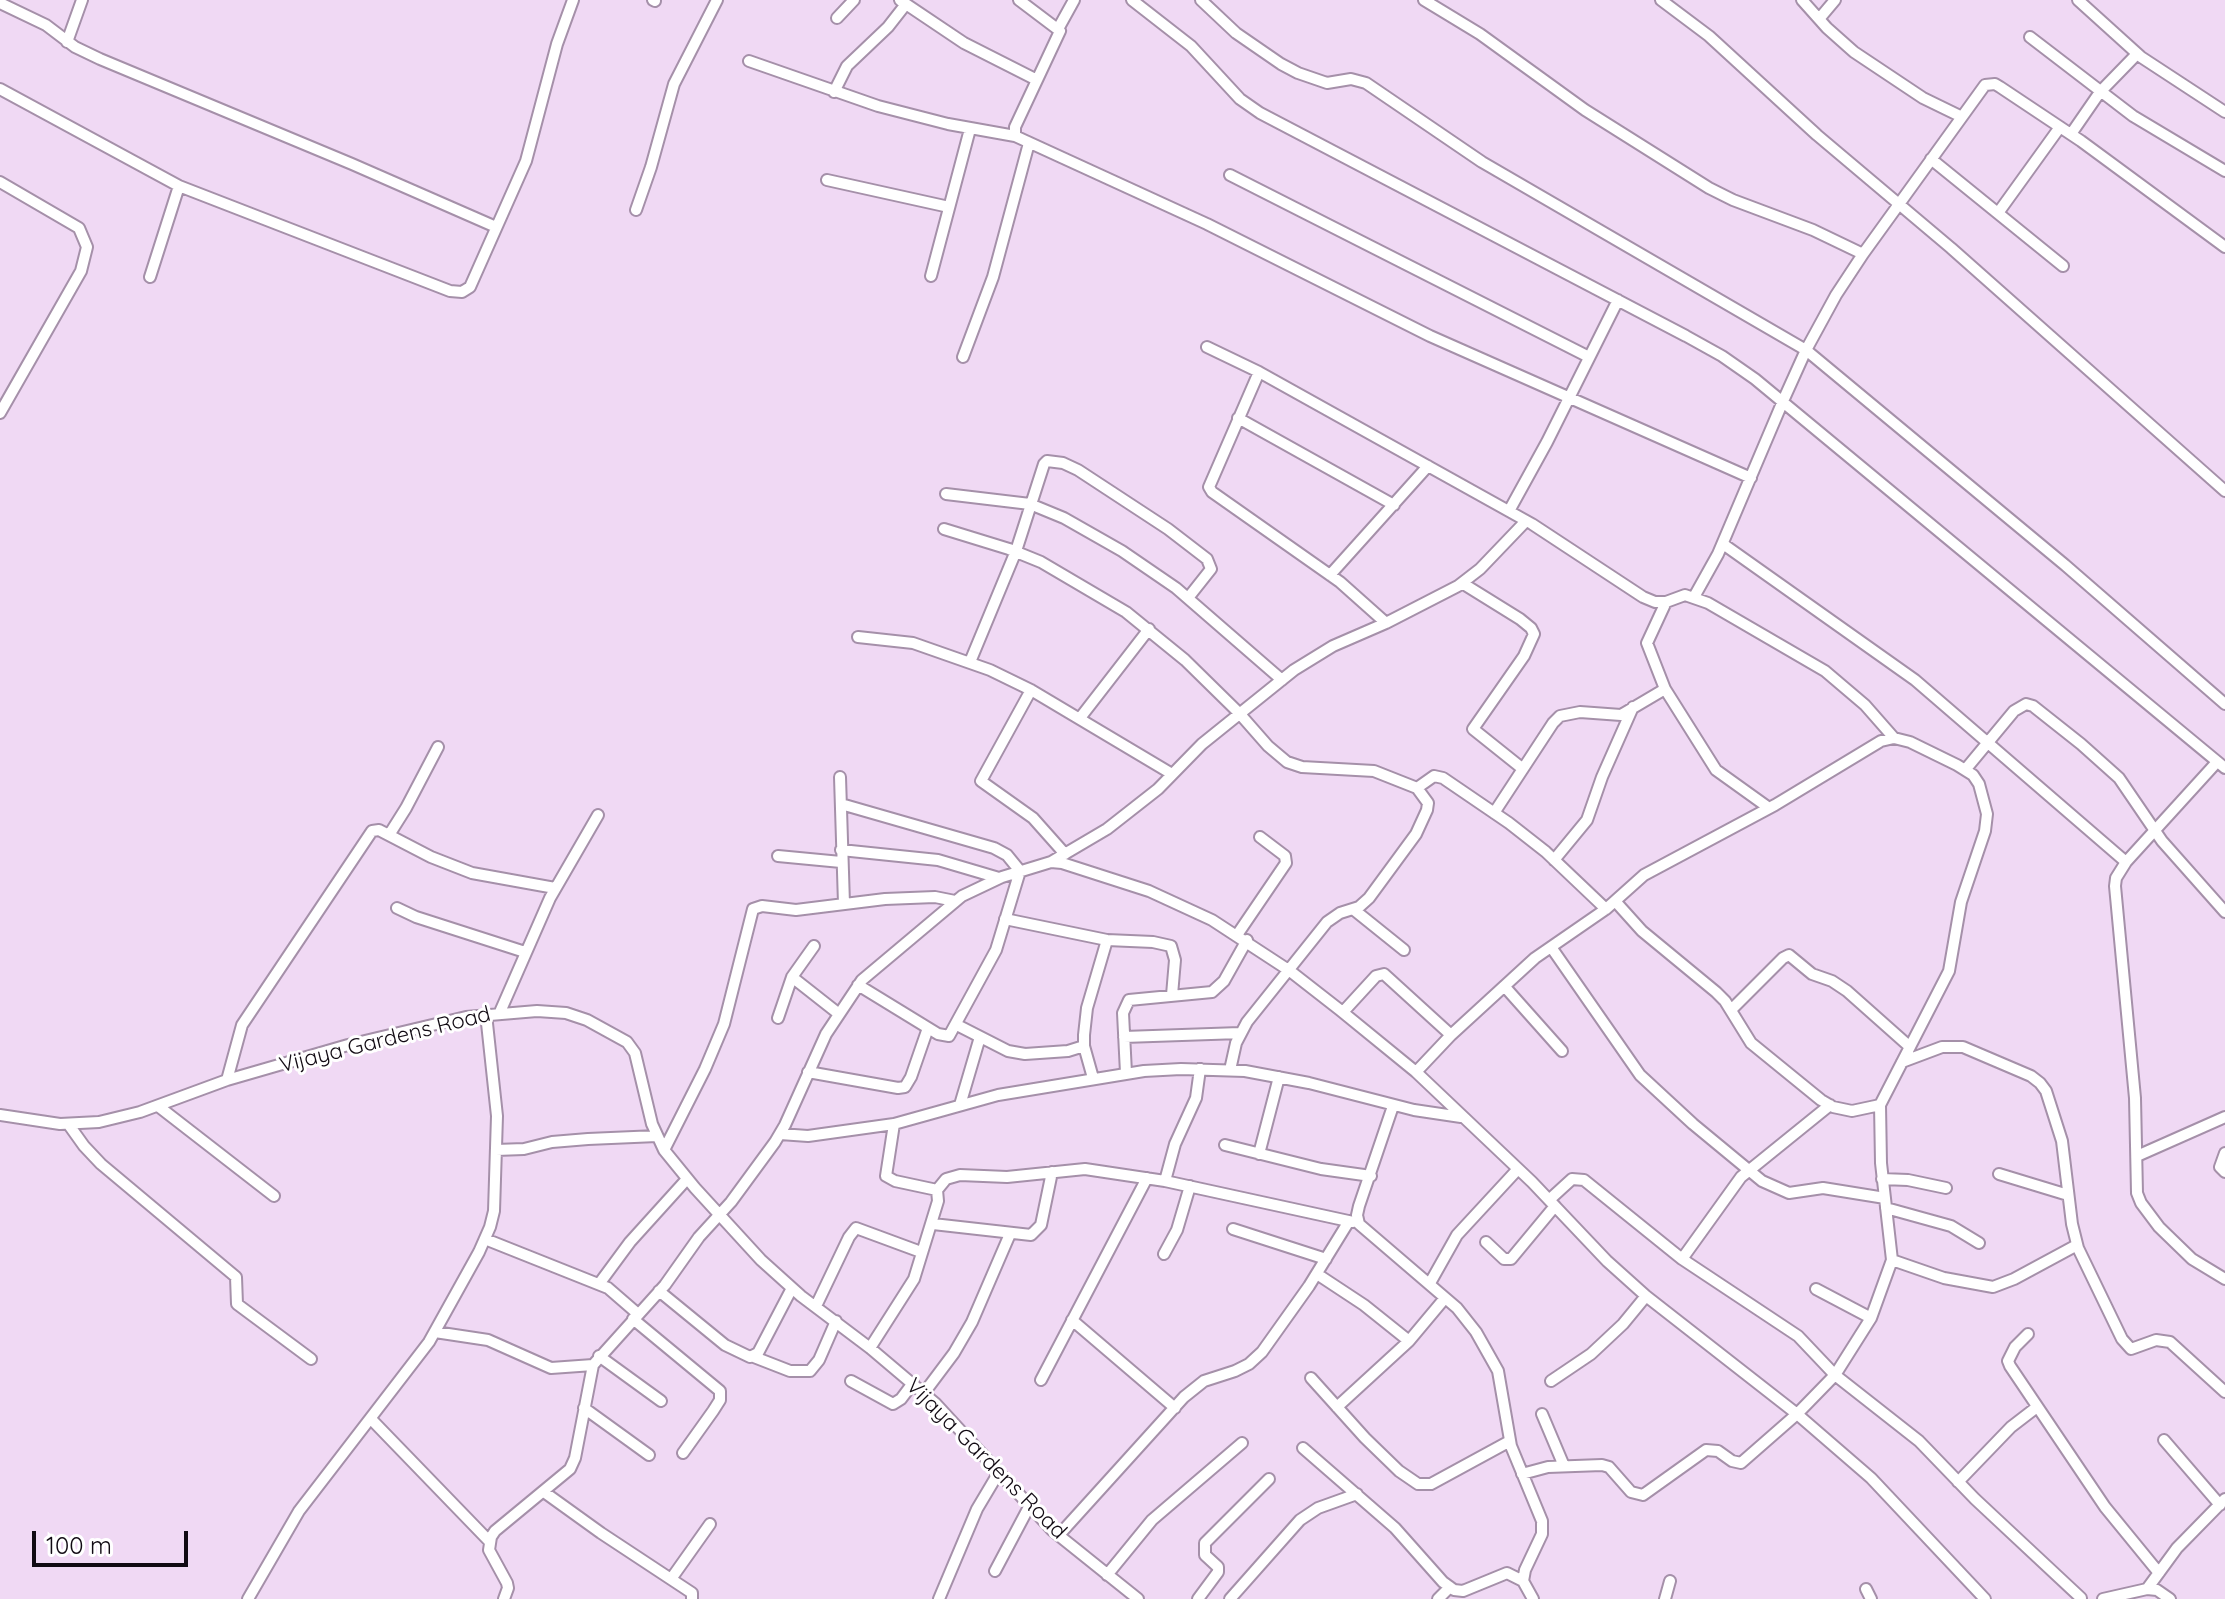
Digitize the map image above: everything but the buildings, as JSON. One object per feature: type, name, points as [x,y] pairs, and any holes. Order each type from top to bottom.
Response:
[{"type":"street","points":[[67,42],[82,0]]},
{"type":"street","points":[[0,89],[179,186],[450,291],[462,292],[470,287],[526,161],[557,44],[573,0]]},
{"type":"street","points":[[636,210],[674,84],[717,0]]},
{"type":"street","points":[[837,18],[854,0]]},
{"type":"street","points":[[1019,0],[1058,29]]},
{"type":"street","points":[[1015,136],[1015,127],[1059,38],[1058,29],[1074,0]]},
{"type":"street","points":[[1132,0],[1191,46],[1240,99],[1260,113],[1722,356],[1783,401],[2221,765],[2126,862],[2116,878],[2115,886],[2135,1098],[2136,1176],[2141,1203],[2159,1227],[2192,1259],[2225,1279]]},
{"type":"street","points":[[1201,0],[1236,33],[1281,64],[1313,80],[1327,83],[1351,79],[1366,83],[1482,162],[1806,350],[2065,565],[2225,704]]},
{"type":"street","points":[[1424,0],[1480,34],[1585,110],[1709,188],[1863,254]]},
{"type":"street","points":[[1661,0],[1709,36],[1897,205],[1951,248],[2225,491]]},
{"type":"street","points":[[1802,0],[1854,52],[1887,76],[1962,117]]},
{"type":"street","points":[[1819,19],[1835,0]]},
{"type":"street","points":[[2078,0],[2137,54],[2225,112]]},
{"type":"street","points":[[834,92],[847,66],[888,27],[903,2],[964,43],[1037,80]]},
{"type":"street","points":[[0,3],[46,25],[67,42],[100,59],[496,227]]},
{"type":"street","points":[[2030,37],[2133,116],[2225,171]]},
{"type":"street","points":[[2071,134],[2100,92],[2137,54]]},
{"type":"street","points":[[749,61],[878,106],[970,129],[1015,136],[1207,224],[1430,336],[1751,478]]},
{"type":"street","points":[[1694,597],[1723,544],[1806,350],[1863,254],[1985,85],[1995,84],[2071,134],[2225,247]]},
{"type":"street","points":[[1998,213],[2060,127]]},
{"type":"street","points":[[931,276],[970,129]]},
{"type":"street","points":[[963,357],[993,277],[1029,143]]},
{"type":"street","points":[[1931,159],[2063,266]]},
{"type":"street","points":[[1230,175],[1589,357]]},
{"type":"street","points":[[827,180],[949,207]]},
{"type":"street","points":[[0,182],[79,228],[87,247],[81,271],[0,413]]},
{"type":"street","points":[[150,277],[179,186]]},
{"type":"street","points":[[1509,511],[1618,300]]},
{"type":"street","points":[[1207,347],[1259,372],[1509,511],[1643,597],[1655,602],[1666,602],[1685,595],[1694,597],[1836,678],[1894,738]]},
{"type":"street","points":[[1259,372],[1209,487],[1330,575],[1386,623]]},
{"type":"street","points":[[1238,418],[1394,505]]},
{"type":"street","points":[[970,662],[1016,551],[1047,461],[1063,463],[1078,470],[1168,529],[1207,559],[1211,569],[1188,598]]},
{"type":"street","points":[[1330,575],[1428,466]]},
{"type":"street","points":[[946,494],[1030,504],[1064,518],[1122,551],[1188,598],[1282,680]]},
{"type":"street","points":[[504,1599],[507,1583],[493,1560],[490,1542],[495,1531],[570,1469],[596,1360],[659,1291],[780,1134],[839,1014],[875,966],[955,901],[999,878],[1051,862],[1107,829],[1239,713],[1282,680],[1333,646],[1386,623],[1462,583],[1480,569],[1526,521]]},
{"type":"street","points":[[944,529],[1041,562],[1126,612],[1185,660],[1287,762],[1302,767],[1374,771],[1417,788],[1428,803],[1416,834],[1369,898],[1327,922],[1240,1033],[1230,1070]]},
{"type":"street","points":[[1723,544],[1915,680],[2126,862]]},
{"type":"street","points":[[1462,583],[1520,619],[1534,634],[1524,656],[1473,729],[1523,769]]},
{"type":"street","points":[[1666,602],[1647,643],[1665,689],[1716,770],[1769,808]]},
{"type":"street","points":[[1080,718],[1149,629]]},
{"type":"street","points":[[858,637],[913,643],[970,662],[1031,690],[1172,774]]},
{"type":"street","points":[[1494,813],[1560,716],[1580,712],[1621,715],[1665,689]]},
{"type":"street","points":[[1031,690],[981,781],[1026,813],[1065,854]]},
{"type":"street","points":[[1965,770],[2014,711],[2026,704],[2033,706],[2119,778],[2172,854],[2225,912]]},
{"type":"street","points":[[1554,860],[1587,820],[1633,707]]},
{"type":"street","points":[[1416,1072],[1451,1035],[1551,947],[1606,909],[1644,875],[1769,808],[1881,741],[1894,738],[1910,742],[1965,770],[1979,784],[1987,814],[1985,831],[1961,902],[1949,971],[1880,1105],[1882,1179],[1892,1260],[1871,1318],[1835,1375],[1797,1414],[1741,1463],[1718,1451],[1706,1450],[1643,1495],[1631,1492],[1609,1467],[1593,1464],[1548,1467],[1522,1474]]},
{"type":"street","points":[[389,835],[438,747]]},
{"type":"street","points":[[1417,788],[1438,776],[1494,813],[1554,860],[1606,909]]},
{"type":"street","points":[[840,777],[844,904]]},
{"type":"street","points":[[841,804],[994,848],[1007,855],[1020,871]]},
{"type":"street","points":[[500,1012],[555,888],[598,815]]},
{"type":"street","points":[[227,1080],[242,1025],[372,831],[379,830],[431,857],[472,873],[555,888]]},
{"type":"street","points":[[1126,1073],[1123,1013],[1129,1000],[1212,992],[1219,988],[1242,938],[1286,863],[1285,856],[1260,837]]},
{"type":"street","points":[[778,856],[938,860],[999,878]]},
{"type":"street","points":[[1051,862],[1149,891],[1212,920],[1290,971],[1343,1012],[1416,1072],[1646,1296],[1797,1414],[1871,1478],[1985,1599]]},
{"type":"street","points":[[858,985],[944,1037],[949,1036],[996,950],[1020,871]]},
{"type":"street","points":[[664,1150],[724,1024],[753,909],[757,906],[796,910],[935,897],[955,901]]},
{"type":"street","points":[[1615,901],[1642,931],[1716,992],[1751,1043],[1830,1105],[1852,1111],[1880,1105]]},
{"type":"street","points":[[397,908],[426,921],[525,952]]},
{"type":"street","points":[[1353,909],[1404,950]]},
{"type":"street","points":[[1005,919],[1107,940],[1171,946],[1175,960],[1172,995]]},
{"type":"street","points":[[1093,1078],[1084,1046],[1087,1008],[1107,940]]},
{"type":"street","points":[[778,1018],[792,977],[814,946]]},
{"type":"street","points":[[1551,947],[1640,1075],[1693,1124],[1770,1186],[1789,1193],[1823,1188],[1885,1203],[1951,1226],[1979,1243]]},
{"type":"street","points":[[1731,1010],[1789,955],[1812,974],[1832,981],[1847,991],[1910,1047]]},
{"type":"street","points":[[1343,1012],[1376,976],[1384,974],[1451,1035]]},
{"type":"street","points":[[792,977],[839,1014]]},
{"type":"street","points":[[1505,987],[1562,1051]]},
{"type":"street","name":"Vijaya Gardens Road","points":[[0,1115],[69,1125],[99,1122],[348,1045],[500,1012],[566,1013],[608,1030],[627,1042],[639,1063],[644,1095],[664,1150],[719,1215],[792,1288],[924,1393],[1059,1535],[1138,1599]]},
{"type":"street","points":[[248,1599],[299,1511],[435,1332],[485,1239],[494,1211],[496,1150],[496,1089],[486,1014]]},
{"type":"street","points":[[957,1025],[1008,1051],[1025,1054],[1068,1051],[1084,1046]]},
{"type":"street","points":[[808,1072],[905,1087],[928,1028]]},
{"type":"street","points":[[1124,1037],[1240,1033]]},
{"type":"street","points":[[960,1105],[980,1037]]},
{"type":"street","points":[[1902,1062],[1942,1047],[1963,1047],[2031,1076],[2040,1083],[2046,1091],[2062,1141],[2077,1245],[2126,1345],[2136,1349],[2156,1340],[2170,1342],[2225,1392]]},
{"type":"street","points":[[780,1134],[808,1136],[894,1124],[998,1095],[1126,1073],[1200,1069],[1279,1077],[1393,1106],[1461,1117]]},
{"type":"street","points":[[1165,1181],[1175,1144],[1196,1098],[1200,1069]]},
{"type":"street","points":[[1259,1154],[1279,1077]]},
{"type":"street","points":[[1682,1259],[1750,1169],[1830,1105]]},
{"type":"street","points":[[158,1106],[274,1196]]},
{"type":"street","points":[[1059,1535],[1175,1408],[1204,1381],[1249,1364],[1279,1331],[1354,1222],[1393,1106]]},
{"type":"street","points":[[2137,1156],[2225,1117]]},
{"type":"street","points":[[894,1124],[886,1176],[895,1181],[937,1190]]},
{"type":"street","points":[[69,1125],[101,1164],[236,1277],[237,1304],[311,1359]]},
{"type":"street","points":[[496,1150],[524,1149],[576,1140],[657,1136]]},
{"type":"street","points":[[1225,1145],[1321,1169],[1371,1176]]},
{"type":"street","points":[[2225,1153],[2220,1167],[2225,1172]]},
{"type":"street","points":[[870,1348],[914,1279],[933,1224],[937,1190],[946,1179],[960,1175],[1007,1177],[1085,1169],[1165,1181],[1354,1222],[1445,1298],[1476,1332],[1498,1371],[1510,1441],[1542,1521],[1542,1534],[1523,1581]]},
{"type":"street","points":[[1430,1283],[1457,1235],[1518,1169]]},
{"type":"street","points":[[933,1224],[1031,1235],[1041,1225],[1052,1172]]},
{"type":"street","points":[[1999,1174],[2068,1195]]},
{"type":"street","points":[[1041,1380],[1147,1178]]},
{"type":"street","points":[[599,1284],[630,1242],[687,1179]]},
{"type":"street","points":[[1486,1242],[1504,1259],[1511,1259],[1572,1179],[1584,1180],[1682,1259],[1798,1336],[1835,1375],[1919,1441],[2079,1599],[2093,1599]]},
{"type":"street","points":[[1882,1179],[1908,1180],[1946,1188]]},
{"type":"street","points":[[1164,1254],[1177,1230],[1190,1186]]},
{"type":"street","points":[[816,1306],[856,1228],[921,1252]]},
{"type":"street","points":[[1233,1229],[1326,1259]]},
{"type":"street","points":[[924,1393],[954,1353],[972,1322],[1010,1234]]},
{"type":"street","points":[[485,1239],[599,1284],[620,1296],[635,1316],[720,1391],[720,1400],[683,1453]]},
{"type":"street","points":[[1892,1260],[1944,1278],[1993,1287],[2077,1245]]},
{"type":"street","points":[[1317,1274],[1364,1305],[1409,1341]]},
{"type":"street","points":[[754,1357],[792,1288]]},
{"type":"street","points":[[1816,1289],[1871,1318]]},
{"type":"street","points":[[659,1291],[743,1356],[790,1371],[810,1371],[819,1360],[836,1321]]},
{"type":"street","points":[[1551,1381],[1591,1354],[1623,1324],[1646,1296]]},
{"type":"street","points":[[1337,1407],[1409,1341],[1445,1298]]},
{"type":"street","points":[[1072,1320],[1175,1408]]},
{"type":"street","points":[[435,1332],[488,1340],[551,1368],[596,1360],[661,1401]]},
{"type":"street","points":[[2028,1334],[2015,1347],[2008,1361],[2105,1507],[2159,1573]]},
{"type":"street","points":[[1311,1378],[1399,1471],[1424,1485],[1510,1441]]},
{"type":"street","points":[[851,1381],[893,1404],[913,1383]]},
{"type":"street","points":[[1958,1482],[2011,1427],[2037,1407]]},
{"type":"street","points":[[584,1408],[649,1455]]},
{"type":"street","points":[[1542,1414],[1564,1466]]},
{"type":"street","points":[[371,1419],[490,1542]]},
{"type":"street","points":[[2147,1589],[2177,1548],[2222,1502],[2164,1440]]},
{"type":"street","points":[[1107,1575],[1152,1520],[1242,1443]]},
{"type":"street","points":[[1303,1448],[1409,1542],[1450,1587],[1463,1595],[1507,1573],[1523,1581],[1533,1599]]},
{"type":"street","points":[[939,1599],[977,1509],[999,1472]]},
{"type":"street","points":[[1198,1599],[1218,1572],[1218,1567],[1205,1555],[1205,1543],[1269,1479]]},
{"type":"street","points":[[544,1492],[692,1593],[692,1599]]},
{"type":"street","points":[[1230,1599],[1300,1520],[1318,1508],[1357,1494]]},
{"type":"street","points":[[995,1571],[1030,1505]]},
{"type":"street","points":[[671,1579],[710,1524]]},
{"type":"street","points":[[1665,1599],[1670,1581]]},
{"type":"street","points":[[1438,1599],[1450,1587]]},
{"type":"street","points":[[2103,1599],[2147,1589],[2157,1590],[2170,1599]]}]
